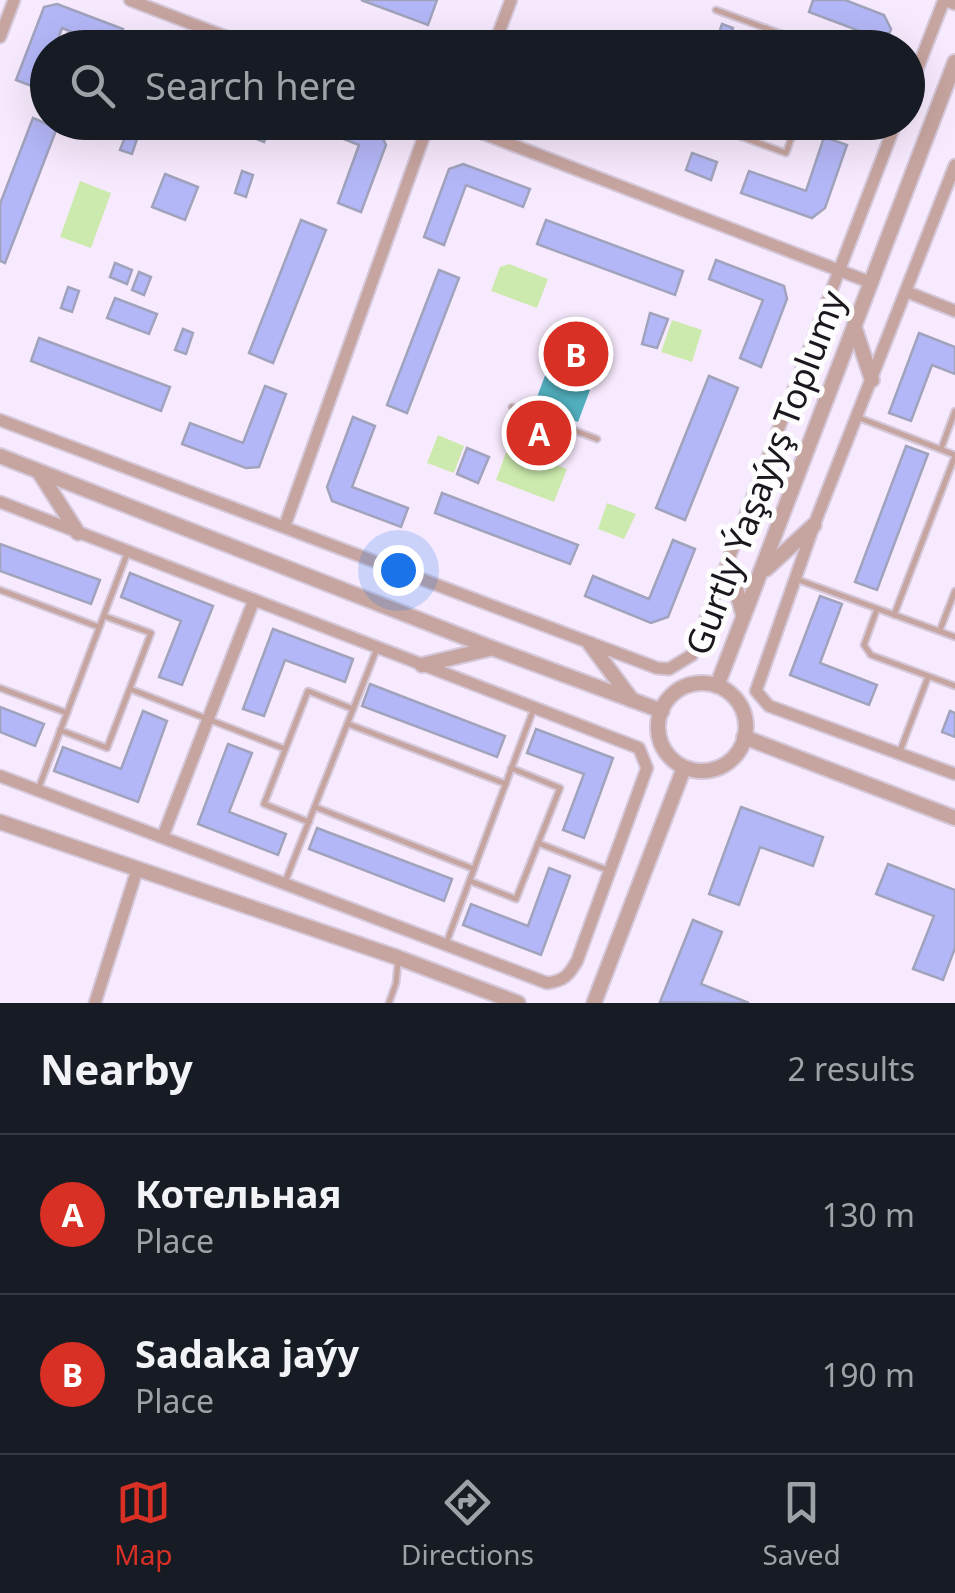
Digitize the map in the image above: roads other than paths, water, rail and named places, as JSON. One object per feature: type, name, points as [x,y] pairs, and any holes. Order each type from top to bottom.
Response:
[{"type":"street","points":[[130,0],[208,30]]},
{"type":"street","points":[[500,30],[512,0]]},
{"type":"street","points":[[925,50],[944,0],[955,4]]},
{"type":"street","points":[[0,37],[8,6]]},
{"type":"street","name":"Gurtly Ýaşaýyş Toplumy","points":[[717,686],[955,62]]},
{"type":"street","points":[[285,526],[423,140]]},
{"type":"street","name":"Gurtly Ýaşaýyş Toplumy","points":[[502,140],[872,282]]},
{"type":"street","points":[[743,614],[730,564],[889,140]]},
{"type":"street","points":[[955,165],[814,525],[756,691],[768,706],[955,774]]},
{"type":"street","points":[[907,292],[955,311]]},
{"type":"street","points":[[854,326],[872,380]]},
{"type":"street","name":"Gurtly Ýaşaýyş Toplumy","points":[[0,420],[657,668],[669,669],[692,655],[730,564]]},
{"type":"street","points":[[0,456],[662,711]]},
{"type":"street","points":[[38,471],[78,533]]},
{"type":"street","points":[[0,502],[639,748],[648,768],[577,960],[569,975],[547,983],[0,776]]},
{"type":"street","points":[[762,573],[814,525]]},
{"type":"street","points":[[163,836],[254,600]]},
{"type":"street","points":[[590,644],[632,701]]},
{"type":"street","points":[[422,665],[492,648]]},
{"type":"street","points":[[685,686],[717,686],[740,706],[745,722],[738,753],[725,764],[701,771],[684,768],[670,758],[661,743],[658,726],[662,711],[672,695],[685,686]]},
{"type":"street","points":[[744,737],[955,818]]},
{"type":"street","points":[[594,1003],[684,768]]},
{"type":"street","points":[[0,822],[399,958],[518,1003]]},
{"type":"street","points":[[94,1003],[137,870]]},
{"type":"lane","points":[[716,10],[771,30]]},
{"type":"lane","points":[[750,140],[786,153],[791,140]]},
{"type":"lane","points":[[512,407],[597,439]]},
{"type":"lane","points":[[941,449],[955,410]]},
{"type":"lane","points":[[857,417],[955,455],[894,615]]},
{"type":"lane","points":[[38,790],[128,552]]},
{"type":"lane","points":[[796,579],[955,637]]},
{"type":"lane","points":[[0,590],[98,627]]},
{"type":"lane","points":[[940,631],[955,591]]},
{"type":"lane","points":[[878,609],[864,644],[871,655],[955,686]]},
{"type":"lane","points":[[60,730],[107,748],[130,689],[150,634],[103,616]]},
{"type":"lane","points":[[285,883],[378,648]]},
{"type":"lane","points":[[899,754],[928,676]]},
{"type":"lane","points":[[0,688],[66,713]]},
{"type":"lane","points":[[130,689],[285,749]]},
{"type":"lane","points":[[309,822],[264,804],[285,749],[308,691],[353,709]]},
{"type":"lane","points":[[446,944],[534,708]]},
{"type":"lane","points":[[348,724],[506,784]]},
{"type":"lane","points":[[470,881],[516,899],[560,788],[512,768]]},
{"type":"lane","points":[[315,807],[474,869]]},
{"type":"lane","points":[[538,843],[610,871]]},
{"type":"lane","points":[[389,1003],[399,958]]},
{"type":"water","points":[[546,373],[590,390],[578,422],[534,405]]},
{"type":"place","name":"Sadaka jaýy","points":[[576,354]]},
{"type":"place","name":"Котельная","points":[[539,433]]}]
